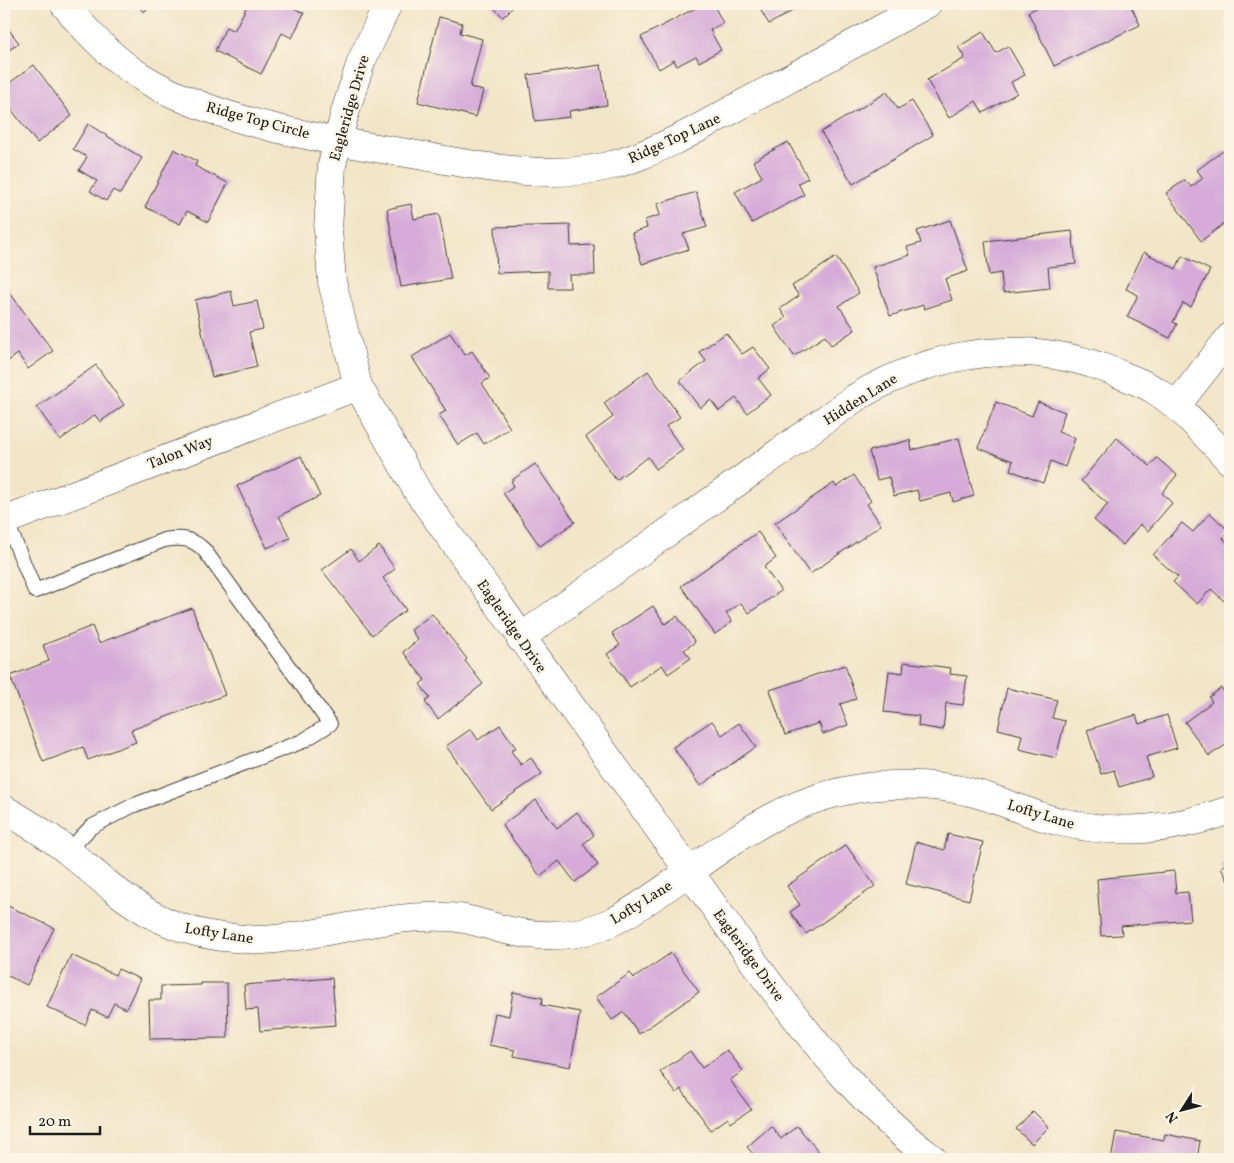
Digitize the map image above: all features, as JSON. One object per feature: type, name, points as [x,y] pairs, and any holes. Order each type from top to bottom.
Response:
[{"type":"street","name":"Ridge Top Circle","points":[[64,4],[90,36],[118,60],[150,82],[219,113],[338,141]]},
{"type":"street","name":"Eagleridge Drive","points":[[388,4],[361,62],[332,165],[328,229],[332,282],[358,386],[418,492],[688,872],[822,1053],[859,1094],[900,1134],[933,1159]]},
{"type":"street","name":"Ridge Top Lane","points":[[338,141],[511,170],[564,171],[607,167],[642,156],[682,137],[927,4]]},
{"type":"street","points":[[1176,406],[1230,337]]},
{"type":"street","name":"Hidden Lane","points":[[520,638],[855,398],[881,383],[922,366],[957,356],[992,351],[1020,350],[1051,353],[1106,368],[1155,390],[1176,406],[1230,462]]},
{"type":"street","name":"Talon Way","points":[[5,518],[358,386]]},
{"type":"street","name":"Lofty Lane","points":[[4,809],[68,851],[120,896],[166,923],[192,932],[262,940],[434,916],[472,920],[526,935],[566,936],[588,931],[630,913],[768,818],[799,804],[834,792],[910,784],[958,790],[974,793],[1037,816],[1063,823],[1113,830],[1152,830],[1178,826],[1230,810]]},
{"type":"lane","points":[[5,518],[35,591],[164,540],[179,538],[194,541],[205,551],[330,724],[303,741],[132,806],[91,826],[68,851]]},
{"type":"building","points":[[137,4],[155,4],[143,12]]},
{"type":"building","points":[[248,4],[286,4],[304,13],[292,38],[282,33],[261,74],[215,51],[226,27],[234,31]]},
{"type":"building","points":[[490,4],[516,4],[503,17]]},
{"type":"building","points":[[703,4],[713,4],[723,23],[710,30],[721,50],[699,62],[696,56],[677,66],[674,60],[659,69],[641,37]]},
{"type":"building","points":[[757,4],[805,4],[769,24]]},
{"type":"building","points":[[1045,4],[1130,4],[1140,25],[1054,66],[1028,12]]},
{"type":"building","points":[[439,17],[462,23],[460,33],[482,39],[470,87],[483,91],[476,117],[418,102]]},
{"type":"building","points":[[4,23],[19,43],[4,54]]},
{"type":"building","points":[[983,32],[996,53],[1008,46],[1025,75],[1011,82],[1017,93],[983,113],[976,101],[949,118],[927,80],[965,58],[958,47]]},
{"type":"building","points":[[34,65],[72,116],[37,143],[4,100],[4,87]]},
{"type":"building","points":[[601,65],[607,105],[569,111],[570,117],[535,121],[528,75]]},
{"type":"building","points":[[887,92],[898,109],[912,101],[933,135],[853,184],[821,132]]},
{"type":"building","points":[[88,124],[142,158],[120,194],[113,190],[106,201],[90,191],[97,181],[79,170],[87,157],[73,149]]},
{"type":"building","points":[[788,142],[808,178],[798,183],[804,195],[752,223],[735,192],[762,177],[753,161]]},
{"type":"building","points":[[174,149],[197,161],[195,166],[228,183],[208,222],[187,211],[180,224],[145,207]]},
{"type":"building","points":[[1224,150],[1230,159],[1230,219],[1201,241],[1166,193],[1185,180],[1191,187],[1203,178],[1197,170]]},
{"type":"building","points":[[696,192],[707,227],[683,234],[689,249],[642,264],[632,233],[647,228],[645,220],[660,215],[657,204]]},
{"type":"building","points":[[411,204],[414,219],[439,214],[451,279],[401,287],[387,209]]},
{"type":"building","points":[[950,220],[968,271],[945,279],[952,300],[924,309],[923,305],[890,316],[873,267],[910,255],[907,247],[921,243],[917,231]]},
{"type":"building","points":[[570,225],[571,246],[594,245],[595,275],[569,275],[570,288],[548,288],[548,271],[497,273],[495,227]]},
{"type":"building","points":[[1072,231],[1076,264],[1048,267],[1050,288],[1003,293],[1001,273],[989,275],[985,241]]},
{"type":"building","points":[[1144,252],[1176,269],[1182,256],[1210,270],[1191,307],[1183,303],[1173,322],[1177,324],[1170,338],[1127,317],[1138,295],[1126,289]]},
{"type":"building","points":[[836,257],[859,293],[839,306],[855,330],[831,345],[825,336],[794,356],[774,326],[786,318],[780,309],[799,296],[792,286]]},
{"type":"building","points":[[7,289],[53,351],[28,369],[18,354],[4,364],[4,291]]},
{"type":"building","points":[[231,291],[234,306],[257,301],[263,329],[249,332],[257,367],[212,377],[195,300]]},
{"type":"building","points":[[450,333],[465,355],[472,351],[490,378],[482,383],[510,428],[484,444],[477,433],[458,445],[439,415],[446,411],[412,357]]},
{"type":"building","points":[[726,333],[742,354],[753,347],[770,369],[758,378],[771,395],[747,413],[736,398],[719,411],[711,400],[700,408],[680,381],[706,361],[699,352]]},
{"type":"building","points":[[96,365],[124,405],[100,422],[95,415],[60,440],[37,407]]},
{"type":"building","points":[[648,371],[680,417],[666,426],[683,450],[656,469],[648,457],[616,480],[586,437],[613,417],[604,403]]},
{"type":"building","points":[[996,402],[1032,416],[1038,402],[1065,412],[1058,432],[1075,438],[1065,467],[1051,461],[1043,483],[1010,470],[1013,461],[978,448]]},
{"type":"building","points":[[959,438],[974,496],[953,502],[951,493],[920,501],[917,490],[894,496],[889,477],[877,480],[869,451],[910,440],[912,450]]},
{"type":"building","points":[[1117,438],[1150,466],[1157,458],[1177,475],[1162,493],[1172,503],[1148,531],[1140,524],[1123,545],[1094,520],[1108,504],[1081,481]]},
{"type":"building","points":[[301,456],[320,496],[279,516],[290,538],[267,548],[237,486]]},
{"type":"building","points":[[535,464],[575,522],[540,546],[503,493],[514,486],[511,481]]},
{"type":"building","points":[[854,475],[871,501],[867,504],[881,525],[810,574],[775,523],[834,483],[836,487]]},
{"type":"building","points":[[1210,513],[1229,531],[1223,538],[1230,546],[1230,594],[1224,601],[1211,589],[1197,604],[1173,582],[1178,577],[1153,555],[1182,523],[1193,532]]},
{"type":"building","points":[[758,532],[776,558],[764,567],[781,591],[749,613],[741,603],[726,613],[732,622],[715,634],[681,586]]},
{"type":"building","points":[[379,546],[395,569],[383,578],[406,610],[372,635],[322,570],[351,549],[359,561]]},
{"type":"building","points":[[653,606],[665,624],[677,616],[695,642],[684,650],[691,658],[668,674],[662,665],[630,687],[607,654],[620,645],[612,633]]},
{"type":"building","points":[[192,608],[225,695],[131,730],[136,742],[88,760],[83,747],[43,762],[10,676],[49,661],[43,645],[92,626],[99,643]]},
{"type":"building","points":[[432,614],[467,659],[465,661],[483,684],[438,719],[425,702],[430,698],[420,684],[425,680],[403,652],[418,640],[411,630]]},
{"type":"building","points":[[904,662],[951,668],[950,674],[967,676],[963,705],[946,703],[943,730],[918,726],[919,716],[884,712],[889,671],[903,673]]},
{"type":"building","points":[[845,665],[856,699],[840,704],[848,725],[823,734],[819,723],[785,735],[770,690]]},
{"type":"building","points":[[1007,688],[1057,700],[1052,718],[1065,721],[1056,758],[1019,749],[1022,735],[998,729]]},
{"type":"building","points":[[1221,688],[1226,695],[1230,691],[1230,742],[1209,756],[1185,722],[1212,702],[1209,697]]},
{"type":"building","points":[[1136,715],[1139,724],[1167,715],[1177,748],[1146,757],[1152,777],[1119,787],[1114,770],[1101,774],[1087,730]]},
{"type":"building","points":[[712,721],[722,735],[739,723],[756,747],[700,786],[673,747]]},
{"type":"building","points":[[500,725],[516,748],[511,751],[521,765],[531,758],[542,774],[491,809],[446,746],[471,729],[478,740]]},
{"type":"building","points":[[536,800],[557,828],[577,812],[594,835],[583,844],[598,865],[575,882],[559,861],[540,876],[502,825]]},
{"type":"building","points":[[948,834],[983,842],[969,900],[906,884],[916,842],[944,850]]},
{"type":"building","points":[[846,845],[875,886],[806,934],[790,912],[800,905],[787,886]]},
{"type":"building","points":[[1230,863],[1230,885],[1221,867]]},
{"type":"building","points":[[1174,871],[1176,893],[1188,892],[1191,920],[1121,926],[1122,935],[1101,936],[1097,879]]},
{"type":"building","points":[[4,904],[54,928],[27,985],[4,974]]},
{"type":"building","points":[[671,953],[699,992],[639,1034],[624,1012],[612,1020],[596,997],[630,973],[634,978]]},
{"type":"building","points":[[71,955],[115,975],[118,969],[140,979],[126,1009],[114,1003],[107,1017],[92,1010],[85,1025],[47,1007]]},
{"type":"building","points":[[332,978],[336,1025],[260,1031],[258,1009],[246,1010],[244,985]]},
{"type":"building","points":[[201,983],[227,983],[228,1038],[150,1039],[149,1000],[161,1000],[161,986],[201,985]]},
{"type":"building","points":[[513,992],[543,998],[541,1005],[580,1012],[570,1067],[514,1056],[515,1050],[489,1045],[495,1013],[509,1016]]},
{"type":"building","points":[[727,1050],[743,1071],[730,1080],[751,1109],[731,1123],[728,1118],[711,1130],[681,1089],[676,1093],[660,1072],[690,1051],[702,1068]]},
{"type":"building","points":[[1033,1111],[1049,1127],[1032,1144],[1016,1129]]},
{"type":"building","points":[[771,1126],[781,1139],[797,1126],[825,1159],[758,1159],[747,1147]]},
{"type":"building","points":[[1116,1132],[1164,1140],[1165,1134],[1200,1141],[1197,1159],[1111,1159]]}]
